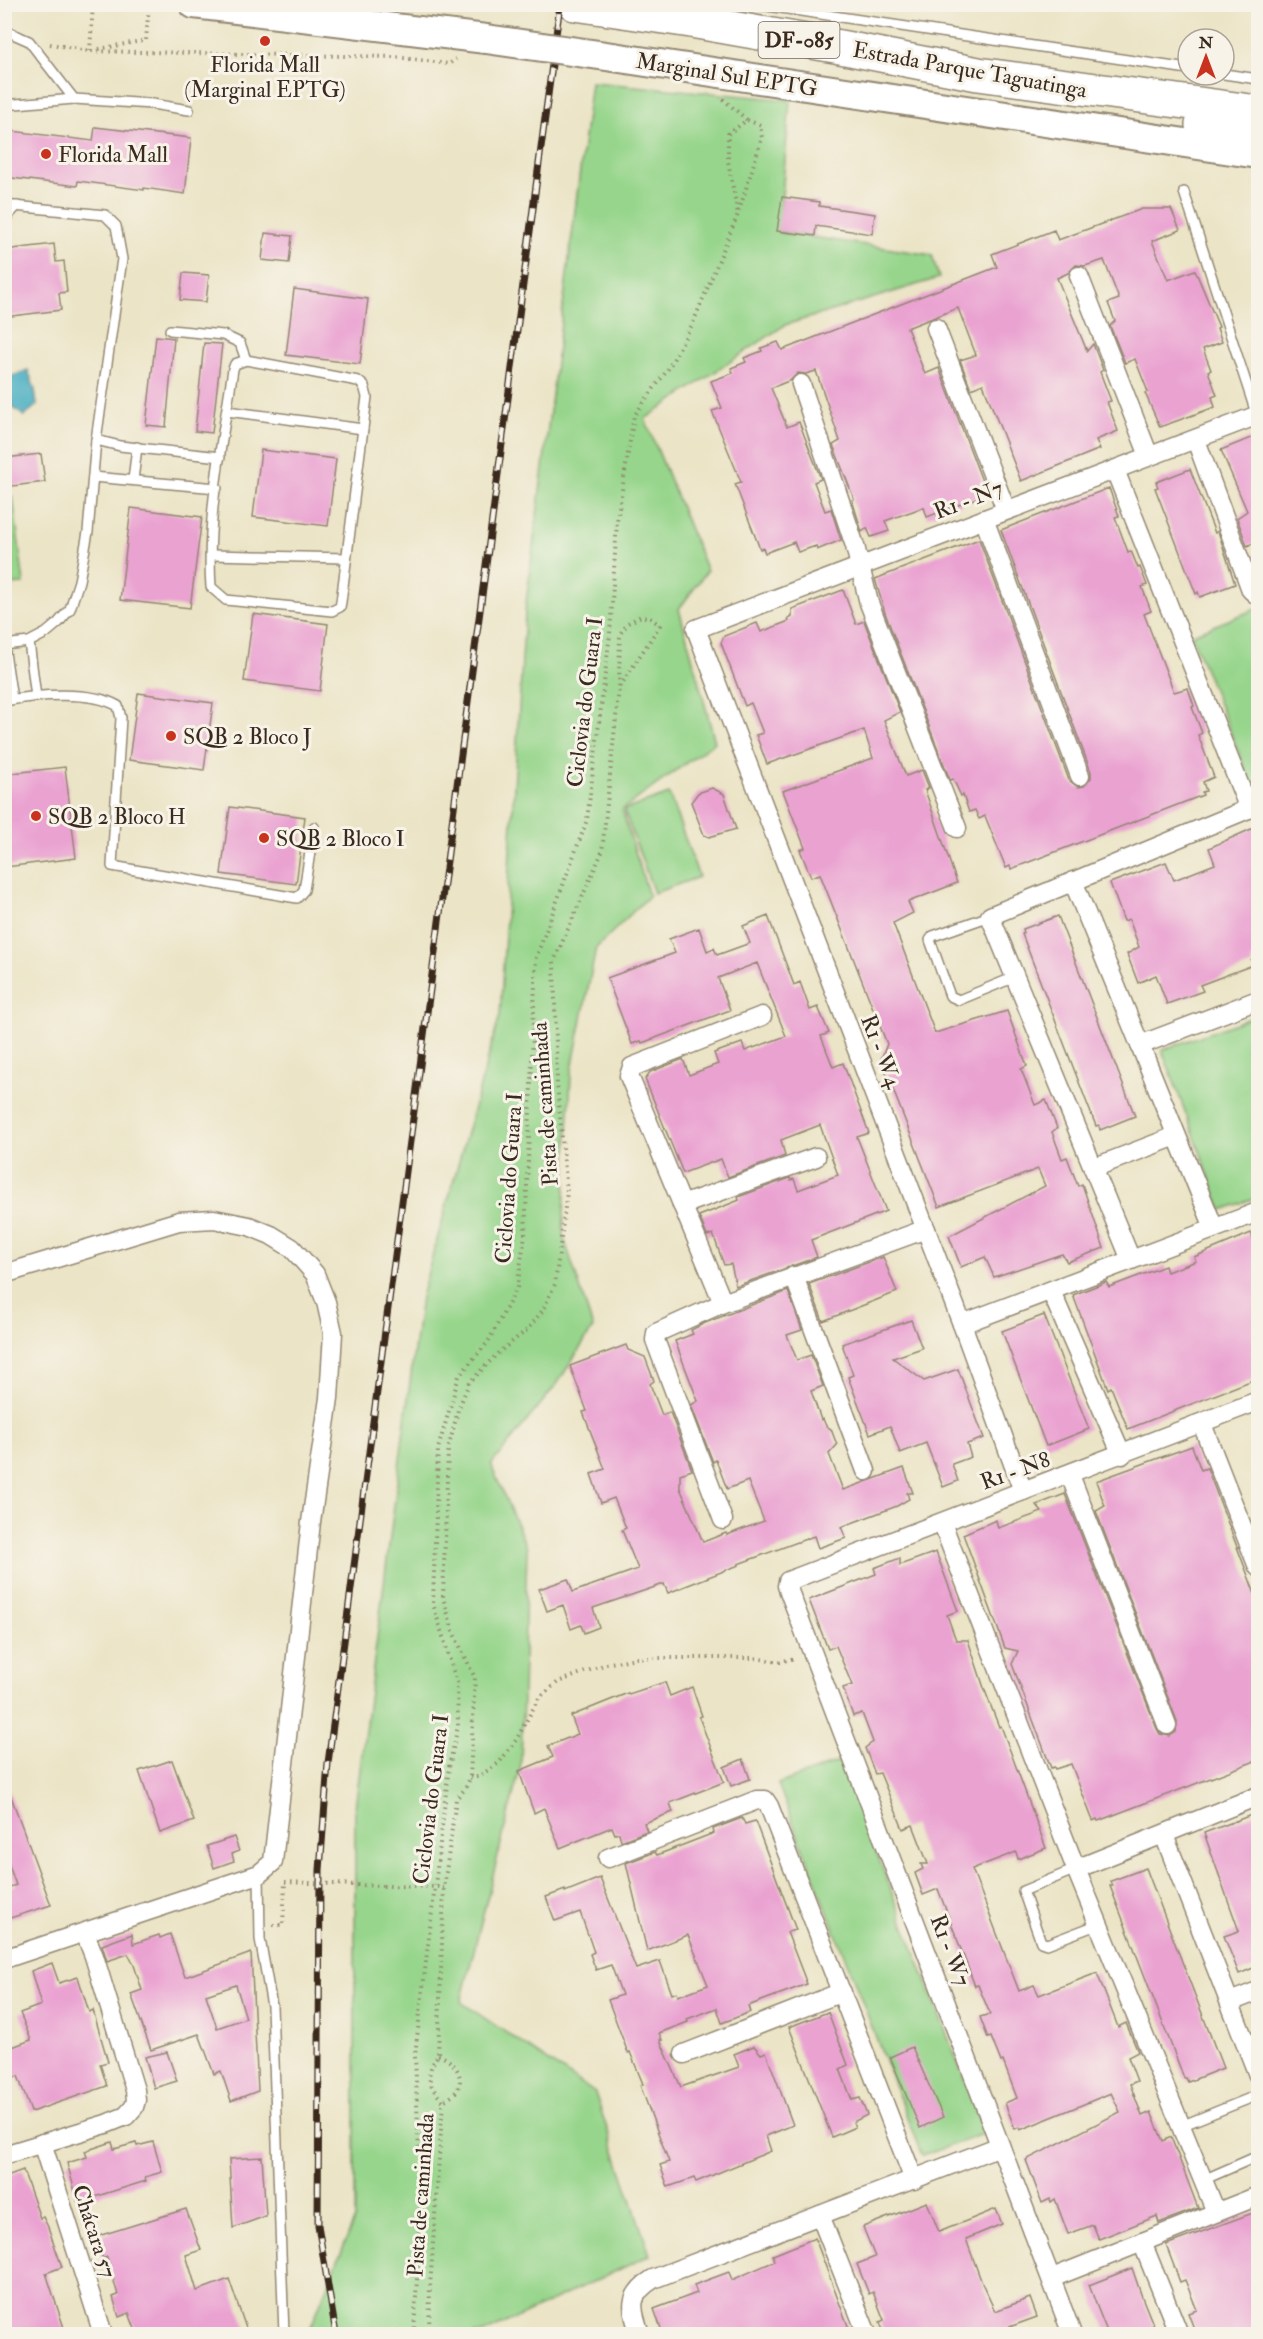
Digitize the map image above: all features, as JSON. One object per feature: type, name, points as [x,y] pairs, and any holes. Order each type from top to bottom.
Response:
[{"type":"highway","name":"Estrada Parque Taguatinga","points":[[575,4],[824,44],[978,74],[1258,112]]},
{"type":"highway","points":[[978,74],[1043,92],[1258,136]]},
{"type":"main road","name":"Marginal Sul EPTG","points":[[194,4],[474,45],[613,57],[1258,154]]},
{"type":"street","points":[[1079,276],[1149,456]]},
{"type":"street","points":[[936,328],[1006,510]]},
{"type":"street","points":[[801,384],[855,546],[870,603],[957,828]]},
{"type":"street","name":"R1 - N7","points":[[696,629],[1258,416]]},
{"type":"street","points":[[1196,440],[1251,590],[1258,596]]},
{"type":"street","points":[[1115,470],[1254,807],[990,916],[1131,1260]]},
{"type":"street","points":[[984,519],[1080,776]]},
{"type":"street","name":"R1 - W4","points":[[696,629],[926,1229],[1023,1491]]},
{"type":"street","points":[[1073,881],[1214,1228]]},
{"type":"street","points":[[1140,1045],[1258,1000]]},
{"type":"street","points":[[723,1302],[629,1076],[632,1067],[762,1016]]},
{"type":"street","points":[[1093,1168],[1176,1136]]},
{"type":"street","points":[[682,1205],[816,1157]]},
{"type":"street","points":[[962,1324],[1258,1212]]},
{"type":"street","points":[[4,1274],[179,1221],[214,1219],[249,1226],[271,1234],[292,1248],[315,1274],[326,1302],[333,1334],[329,1398],[311,1522],[273,1862],[259,1874],[85,1934],[4,1959]]},
{"type":"street","points":[[723,1520],[655,1340],[656,1334],[660,1330],[723,1302],[926,1229]]},
{"type":"street","points":[[795,1276],[866,1471]]},
{"type":"street","points":[[1051,1291],[1122,1455]]},
{"type":"street","name":"R1 - N8","points":[[788,1581],[1070,1475],[1258,1401]]},
{"type":"street","points":[[1202,1424],[1258,1567]]},
{"type":"street","points":[[1070,1475],[1167,1725]]},
{"type":"street","points":[[942,1523],[1076,1869],[1216,2212]]},
{"type":"street","name":"R1 - W7","points":[[788,1581],[787,1586],[1072,2334]]},
{"type":"street","points":[[1076,1869],[1258,1796]]},
{"type":"street","points":[[608,1858],[757,1800],[765,1800],[914,2180]]},
{"type":"street","points":[[1164,1835],[1258,2075]]},
{"type":"street","points":[[4,2155],[106,2124],[126,2116],[134,2107],[136,2100],[94,1956],[85,1934]]},
{"type":"street","points":[[1230,2002],[1258,1991]]},
{"type":"street","points":[[684,2054],[842,1992]]},
{"type":"street","name":"Chácara 57","points":[[42,2143],[103,2334]]},
{"type":"street","points":[[640,2334],[633,2309],[633,2297],[641,2286],[653,2279],[1000,2146]]},
{"type":"street","points":[[1052,2278],[1258,2196]]},
{"type":"street","points":[[820,2215],[867,2334]]},
{"type":"street","points":[[1143,2242],[1179,2334]]},
{"type":"lane","points":[[753,4],[1176,67]]},
{"type":"lane","points":[[4,30],[29,41],[74,99]]},
{"type":"lane","points":[[1236,76],[1258,79]]},
{"type":"lane","points":[[4,105],[74,99],[152,104],[189,110]]},
{"type":"lane","points":[[1184,192],[1258,416]]},
{"type":"lane","points":[[4,205],[105,215],[116,226],[122,259],[96,440],[88,532],[79,581],[70,609],[58,623],[29,642],[4,645],[8,700],[36,697],[88,697],[108,700],[118,706],[121,718],[112,866],[297,898],[304,890],[314,826]]},
{"type":"lane","points":[[4,220],[17,206]]},
{"type":"lane","points":[[171,330],[224,335],[240,343],[246,360]]},
{"type":"lane","points":[[246,360],[358,381],[364,386],[367,397],[341,602],[340,607],[332,611],[226,600],[211,587],[211,555],[220,457],[233,369],[235,364],[246,360]]},
{"type":"lane","points":[[227,411],[363,429]]},
{"type":"lane","points":[[96,440],[220,457]]},
{"type":"lane","points":[[133,480],[137,447]]},
{"type":"lane","points":[[93,477],[217,488]]},
{"type":"lane","points":[[211,555],[346,558]]},
{"type":"lane","points":[[29,642],[36,697]]},
{"type":"lane","points":[[990,916],[933,936],[930,940],[950,996],[959,1000],[1015,977]]},
{"type":"lane","points":[[1076,1869],[1023,1891],[1041,1942],[1047,1944],[1099,1924]]},
{"type":"lane","points":[[259,1874],[260,1939],[272,2006],[284,2334]]},
{"type":"lane","points":[[1181,2126],[1258,2095]]},
{"type":"lane","points":[[1203,2180],[1258,2156]]},
{"type":"path","points":[[90,51],[93,4]]},
{"type":"path","points":[[90,51],[146,40],[149,4]]},
{"type":"path","points":[[90,51],[384,56],[449,64],[474,45]]},
{"type":"path","points":[[714,92],[747,120],[728,134],[728,161],[738,214]]},
{"type":"path","name":"Ciclovia do Guara I","points":[[414,2334],[421,2204],[415,2055],[449,1767],[458,1725],[457,1683],[433,1604],[438,1449],[459,1376],[488,1342],[517,1288],[525,1234],[536,958],[587,820],[610,634],[617,521],[634,416],[668,369],[693,323],[738,214],[762,138],[760,125],[747,120]]},
{"type":"path","name":"Pista de caminhada","points":[[429,2334],[443,2101],[434,2092],[429,2077],[430,2066],[438,2055],[444,1887],[456,1798],[471,1778],[475,1678],[454,1634],[443,1598],[448,1450],[458,1410],[469,1383],[499,1352],[527,1330],[543,1310],[555,1284],[567,1192],[557,1084],[554,961],[602,852],[619,688],[620,634],[628,623],[641,616],[650,618],[660,625],[619,688]]},
{"type":"path","points":[[471,1778],[478,1777],[499,1763],[516,1740],[539,1698],[558,1682],[606,1664],[636,1658],[754,1658],[780,1662],[813,1653]]},
{"type":"path","points":[[273,1916],[273,1925],[283,1925],[285,1882],[444,1887]]},
{"type":"path","points":[[438,2055],[447,2058],[457,2069],[460,2079],[458,2090],[453,2097],[443,2101]]},
{"type":"green space","points":[[591,82],[790,100],[779,232],[932,255],[939,278],[785,325],[645,419],[707,571],[679,609],[715,742],[622,810],[649,896],[596,948],[571,1074],[563,1235],[593,1328],[557,1384],[491,1465],[527,1548],[521,1764],[461,2002],[595,2093],[650,2255],[482,2334],[308,2334],[355,2218],[355,1808],[421,1297],[500,1015],[525,612]]},
{"type":"green space","points":[[13,497],[24,584],[5,585],[5,498]]},
{"type":"green space","points":[[1258,608],[1258,788],[1254,790],[1191,635]]},
{"type":"green space","points":[[669,794],[699,877],[654,893],[624,810]]},
{"type":"green space","points":[[1258,1015],[1258,1197],[1222,1210],[1162,1050]]},
{"type":"green space","points":[[841,1761],[985,2133],[922,2156],[778,1784]]},
{"type":"water","points":[[28,370],[37,405],[24,416],[9,404],[5,406],[5,379]]},
{"type":"building","points":[[95,127],[191,138],[185,194],[78,181],[77,186],[4,177],[4,130],[93,141]]},
{"type":"building","points":[[782,197],[819,202],[819,206],[875,214],[872,234],[816,226],[815,236],[777,231]]},
{"type":"building","points":[[1142,209],[1171,209],[1180,230],[1152,241],[1168,280],[1195,270],[1219,327],[1217,328],[1222,342],[1203,349],[1217,395],[1212,397],[1215,407],[1160,427],[1145,393],[1148,392],[1135,359],[1125,363],[1110,326],[1115,321],[1108,303],[1119,299],[1104,260],[1085,266],[1076,265],[1068,273],[1057,278],[1087,351],[1093,344],[1111,401],[1107,402],[1118,431],[1096,440],[1100,449],[1021,481],[983,384],[971,389],[960,360],[976,355],[958,308],[907,328],[925,374],[939,368],[987,494],[927,517],[924,507],[885,521],[889,531],[871,537],[867,528],[862,532],[852,500],[854,499],[833,445],[840,441],[816,371],[806,374],[798,373],[791,380],[771,388],[787,427],[799,422],[821,479],[814,482],[825,511],[831,509],[841,540],[817,550],[816,546],[798,552],[794,542],[765,553],[763,548],[760,549],[735,484],[741,482],[712,411],[722,408],[711,381],[733,373],[731,368],[746,362],[744,358],[762,351],[761,348],[778,342],[782,350],[997,267],[992,254],[1054,230],[1058,240]]},
{"type":"building","points":[[265,233],[292,236],[289,263],[262,260]]},
{"type":"building","points":[[54,244],[56,262],[64,261],[67,292],[59,293],[61,310],[4,317],[4,250]]},
{"type":"building","points":[[183,273],[209,275],[206,302],[180,300]]},
{"type":"building","points":[[294,289],[368,299],[360,364],[286,355]]},
{"type":"building","points":[[156,336],[174,338],[166,427],[146,425]]},
{"type":"building","points":[[204,343],[222,344],[212,433],[195,431]]},
{"type":"building","points":[[1258,435],[1258,541],[1247,546],[1237,518],[1247,511],[1221,450]]},
{"type":"building","points":[[261,450],[336,459],[328,526],[253,517]]},
{"type":"building","points":[[41,454],[45,482],[4,487],[4,458]]},
{"type":"building","points":[[1190,469],[1215,533],[1218,531],[1235,584],[1200,597],[1198,592],[1196,594],[1155,488],[1158,487],[1156,482]]},
{"type":"building","points":[[1109,488],[1119,516],[1115,517],[1128,552],[1131,551],[1147,585],[1142,587],[1151,611],[1144,614],[1174,692],[1188,688],[1194,706],[1192,707],[1202,733],[1198,735],[1214,777],[1203,782],[1206,791],[1202,792],[1203,795],[1011,869],[1010,866],[1006,868],[985,816],[979,819],[975,810],[969,812],[963,795],[961,796],[953,779],[950,780],[885,613],[875,579],[979,539],[1069,780],[1078,787],[1084,786],[1091,778],[1091,772],[1001,530]]},
{"type":"building","points":[[131,508],[202,517],[190,608],[120,600]]},
{"type":"building","points":[[843,590],[856,624],[864,621],[900,712],[884,720],[906,776],[922,770],[929,788],[925,790],[957,883],[908,902],[913,913],[893,923],[935,1033],[1007,1011],[1027,1066],[1021,1069],[1035,1105],[1046,1100],[1057,1128],[1052,1132],[1062,1159],[1067,1157],[1078,1186],[1082,1184],[1104,1248],[1067,1262],[1062,1254],[994,1277],[985,1257],[961,1267],[949,1236],[1045,1186],[1038,1169],[939,1207],[881,1059],[887,1044],[820,874],[811,877],[800,850],[805,848],[783,791],[873,758],[864,730],[767,764],[756,735],[763,733],[751,703],[745,706],[721,643],[724,636],[757,623],[761,632],[789,621],[788,619],[792,617],[792,609]]},
{"type":"building","points":[[253,614],[328,624],[320,691],[244,681]]},
{"type":"building","name":"SQB 2 Bloco J","points":[[138,693],[213,703],[204,770],[129,760]]},
{"type":"building","name":"SQB 2 Bloco H","points":[[65,767],[76,858],[6,867],[4,774]]},
{"type":"building","points":[[712,788],[724,794],[736,829],[709,837],[704,835],[691,802],[698,793]]},
{"type":"building","name":"SQB 2 Bloco I","points":[[230,807],[305,817],[296,884],[221,874]]},
{"type":"building","points":[[1258,826],[1258,957],[1251,960],[1253,965],[1200,985],[1203,991],[1167,1004],[1156,975],[1138,983],[1127,954],[1139,947],[1129,919],[1124,921],[1110,883],[1166,862],[1174,880],[1215,864],[1209,848]]},
{"type":"building","points":[[768,916],[794,985],[800,982],[810,1010],[818,1007],[829,1033],[821,1036],[833,1067],[843,1063],[869,1133],[857,1137],[886,1211],[811,1240],[817,1257],[736,1286],[731,1264],[724,1265],[713,1234],[707,1236],[699,1216],[737,1201],[738,1197],[790,1178],[794,1179],[798,1190],[838,1175],[820,1125],[781,1140],[785,1156],[728,1177],[721,1159],[683,1173],[645,1079],[650,1072],[683,1059],[689,1075],[718,1064],[714,1053],[742,1043],[745,1051],[786,1036],[757,963],[718,978],[730,1010],[642,1043],[641,1041],[632,1044],[607,978],[675,953],[669,939],[699,928],[707,951],[714,948],[717,955],[750,943],[743,926]]},
{"type":"building","points":[[1058,916],[1135,1116],[1100,1130],[1099,1125],[1096,1126],[1022,934],[1023,929]]},
{"type":"building","points":[[1251,1233],[1254,1241],[1258,1240],[1258,1378],[1128,1429],[1111,1387],[1108,1389],[1073,1295],[1106,1282],[1109,1287],[1165,1266],[1167,1272],[1196,1261],[1194,1257]]},
{"type":"building","points":[[883,1257],[897,1292],[823,1321],[809,1284]]},
{"type":"building","points":[[788,1291],[802,1330],[787,1335],[797,1360],[811,1355],[823,1386],[811,1391],[821,1420],[823,1419],[826,1426],[831,1429],[837,1445],[829,1454],[843,1490],[904,1468],[913,1493],[907,1493],[909,1499],[897,1506],[841,1527],[846,1538],[818,1548],[814,1536],[668,1593],[664,1584],[593,1608],[599,1627],[584,1633],[581,1625],[571,1629],[563,1605],[547,1611],[539,1589],[568,1579],[573,1592],[638,1569],[622,1530],[626,1528],[614,1498],[601,1503],[591,1474],[605,1469],[583,1412],[587,1411],[570,1366],[626,1345],[628,1350],[645,1357],[654,1381],[650,1384],[662,1415],[670,1412],[692,1470],[680,1474],[680,1488],[703,1542],[726,1533],[727,1535],[764,1521],[748,1481],[727,1489],[716,1460],[713,1462],[691,1405],[698,1401],[675,1341],[693,1334],[691,1330],[705,1323]]},
{"type":"building","points":[[1044,1315],[1089,1429],[1046,1446],[1002,1331]]},
{"type":"building","points":[[911,1320],[922,1348],[893,1358],[924,1381],[958,1369],[984,1438],[967,1444],[971,1457],[952,1464],[958,1481],[943,1487],[926,1443],[900,1453],[890,1426],[870,1434],[848,1377],[853,1375],[842,1344]]},
{"type":"building","points":[[1192,1446],[1201,1470],[1207,1468],[1258,1602],[1258,1760],[1093,1821],[1071,1764],[1051,1768],[1012,1664],[1018,1651],[1005,1648],[963,1534],[996,1520],[998,1528],[1042,1512],[1036,1505],[1065,1494],[1157,1729],[1160,1734],[1170,1736],[1176,1732],[1177,1721],[1096,1511],[1105,1506],[1096,1481]]},
{"type":"building","points":[[936,1552],[958,1611],[947,1615],[956,1640],[968,1640],[984,1688],[999,1727],[1001,1726],[1046,1848],[1018,1859],[1016,1852],[972,1869],[1019,1991],[1034,1985],[1039,1995],[1097,1973],[1118,2027],[1126,2023],[1138,2052],[1128,2057],[1137,2081],[1130,2084],[1142,2116],[1151,2112],[1163,2141],[1171,2137],[1198,2208],[1159,2223],[1157,2216],[1099,2239],[1093,2225],[1068,2234],[1055,2199],[1042,2203],[1026,2160],[1120,2112],[1111,2093],[1020,2130],[1019,2127],[1015,2129],[1005,2103],[1017,2098],[1003,2061],[1001,2062],[991,2037],[988,2038],[980,2017],[990,2014],[978,1985],[975,1986],[938,1889],[923,1895],[915,1873],[923,1869],[921,1864],[928,1864],[913,1825],[903,1829],[880,1773],[875,1774],[865,1748],[873,1742],[862,1713],[853,1716],[843,1688],[852,1685],[836,1646],[828,1649],[809,1600],[876,1574],[874,1568],[900,1558],[900,1565]]},
{"type":"building","points":[[665,1682],[670,1696],[692,1687],[702,1716],[699,1717],[724,1782],[670,1803],[673,1812],[644,1823],[647,1831],[621,1841],[619,1833],[615,1834],[612,1827],[560,1848],[544,1808],[534,1813],[519,1771],[553,1757],[548,1746],[578,1734],[571,1716],[628,1693]]},
{"type":"building","points":[[743,1759],[750,1779],[731,1786],[724,1767]]},
{"type":"building","points":[[172,1760],[194,1821],[160,1833],[139,1771]]},
{"type":"building","points":[[4,1783],[6,1783],[51,1905],[4,1920],[4,1889],[16,1885],[4,1851]]},
{"type":"building","points":[[1254,1814],[1258,1824],[1258,1966],[1239,1974],[1224,1936],[1239,1931],[1204,1833]]},
{"type":"building","points":[[742,1818],[745,1824],[755,1821],[796,1930],[787,1932],[807,1984],[748,2006],[750,2012],[722,2023],[717,2008],[687,2019],[688,2022],[659,2033],[662,2040],[660,2040],[681,2087],[739,2067],[734,2054],[754,2046],[761,2054],[766,2052],[793,2125],[766,2136],[771,2151],[696,2182],[694,2178],[668,2187],[660,2165],[669,2162],[640,2085],[643,2084],[630,2052],[628,2053],[608,2000],[622,1995],[611,1965],[596,1970],[590,1954],[594,1952],[580,1912],[555,1921],[546,1897],[600,1878],[636,1969],[660,1961],[672,1994],[677,1992],[678,1996],[708,1985],[688,1935],[647,1951],[626,1863],[655,1852],[657,1855],[714,1833],[713,1829]]},
{"type":"building","points":[[234,1837],[239,1851],[232,1854],[234,1861],[214,1868],[207,1846]]},
{"type":"building","points":[[1146,1868],[1223,2068],[1188,2082],[1184,2078],[1110,1886],[1113,1886],[1111,1881]]},
{"type":"building","points":[[132,1934],[133,1944],[159,1935],[160,1938],[170,1934],[185,1977],[251,1953],[258,2091],[231,2101],[221,2071],[214,2074],[199,2034],[151,2050],[131,1994],[142,1990],[134,1965],[128,1954],[107,1961],[102,1945]],"holes":[[[236,1985],[246,2018],[217,2028],[206,1995]]]},
{"type":"building","points":[[52,1963],[59,1983],[78,1977],[89,2012],[93,2010],[108,2062],[100,2064],[107,2086],[31,2112],[18,2076],[4,2081],[4,2050],[31,2040],[20,2013],[41,2005],[31,1971]]},
{"type":"building","points":[[828,2012],[848,2065],[840,2069],[852,2100],[860,2098],[867,2115],[853,2122],[855,2127],[832,2137],[789,2027]]},
{"type":"building","points":[[912,2047],[943,2117],[920,2128],[890,2057]]},
{"type":"building","points":[[167,2052],[177,2081],[154,2088],[145,2057]]},
{"type":"building","points":[[112,2142],[114,2149],[136,2143],[137,2146],[153,2142],[162,2172],[145,2177],[146,2181],[78,2202],[67,2163],[87,2157],[85,2151]]},
{"type":"building","points":[[262,2157],[266,2216],[233,2228],[229,2159]]},
{"type":"building","points":[[23,2170],[40,2218],[43,2217],[48,2227],[62,2267],[46,2273],[66,2334],[9,2334],[4,2323],[4,2177]]},
{"type":"building","points":[[927,2202],[939,2232],[996,2209],[1002,2224],[966,2239],[982,2283],[995,2311],[1030,2298],[1037,2317],[990,2334],[884,2334],[880,2322],[884,2320],[873,2292],[869,2294],[857,2264],[875,2257],[863,2227]]},
{"type":"building","points":[[186,2209],[201,2250],[186,2255],[197,2291],[229,2279],[248,2334],[137,2334],[129,2313],[119,2317],[113,2297],[118,2295],[107,2257],[103,2259],[95,2237]]},
{"type":"building","points":[[1258,2211],[1258,2334],[1196,2334],[1188,2313],[1197,2310],[1185,2280],[1180,2282],[1166,2245]]},
{"type":"building","points":[[815,2238],[851,2334],[663,2334],[654,2309],[697,2293],[694,2285],[729,2272],[732,2280],[775,2261],[773,2255]]},
{"type":"building","points":[[1132,2268],[1157,2334],[1108,2334],[1098,2309],[1089,2285]]},
{"type":"railway","points":[[336,2334],[318,2225],[320,1870],[328,1763],[560,4]]},
{"type":"place","name":"Florida Mall (Marginal EPTG)","points":[[265,41]]},
{"type":"place","name":"Florida Mall","points":[[46,154]]},
{"type":"place","name":"SQB 2 Bloco J","points":[[171,736]]},
{"type":"place","name":"SQB 2 Bloco H","points":[[36,816]]},
{"type":"place","name":"SQB 2 Bloco I","points":[[264,838]]}]
